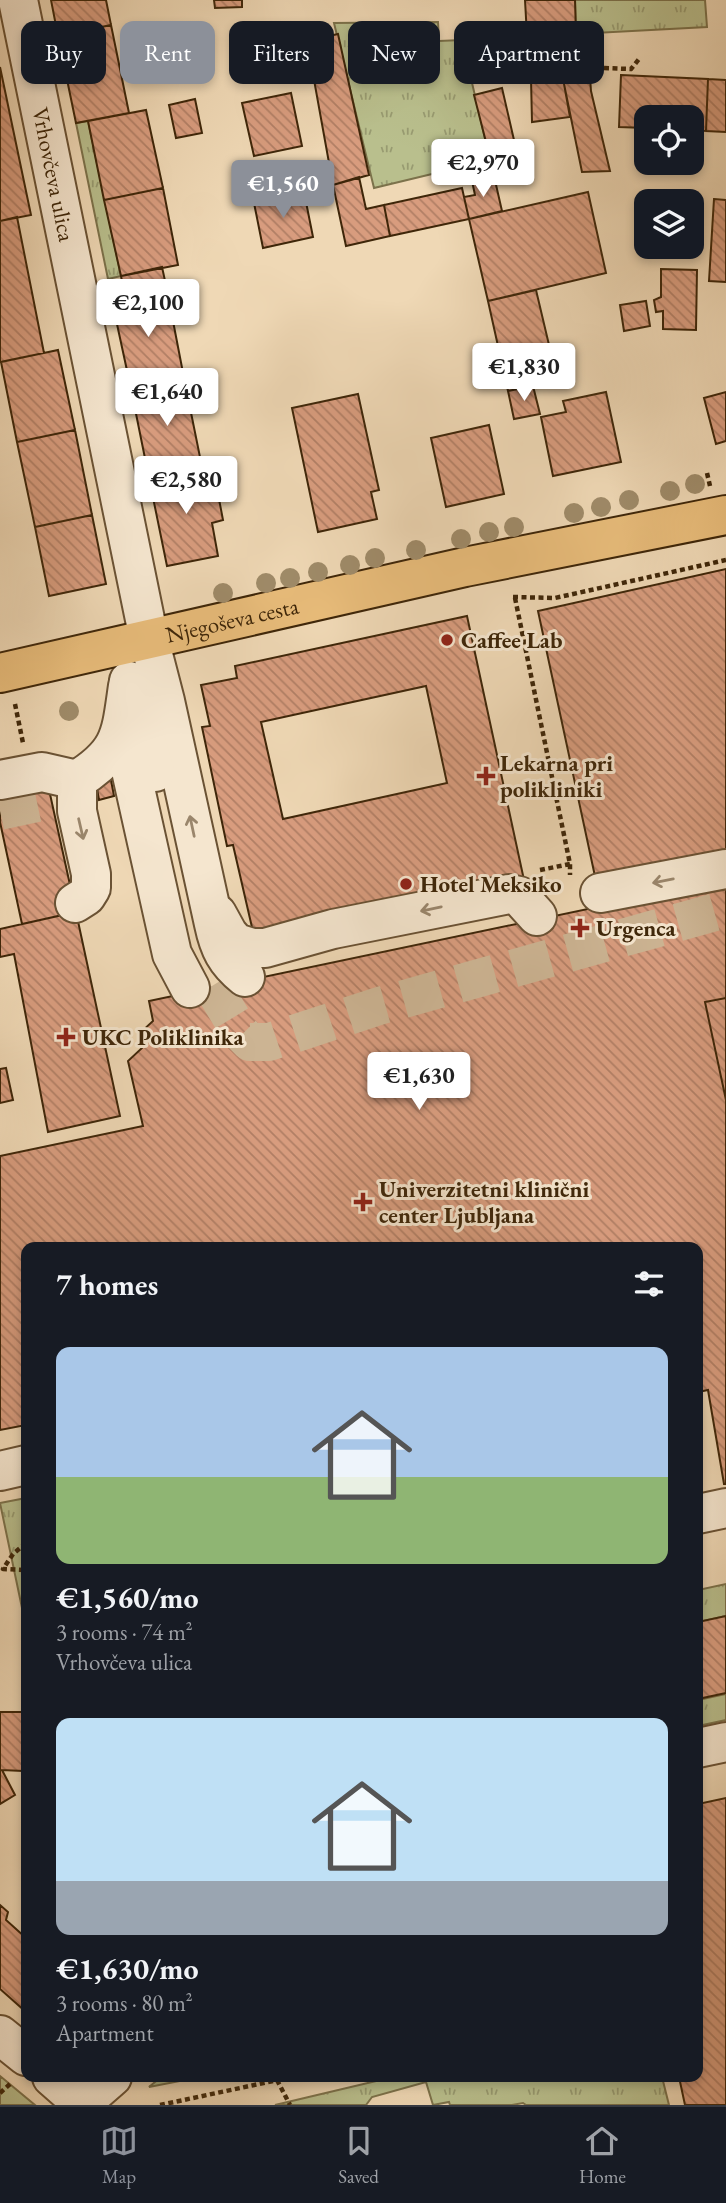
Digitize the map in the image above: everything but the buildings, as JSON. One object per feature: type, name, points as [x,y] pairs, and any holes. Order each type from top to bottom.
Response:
[{"type":"main road","name":"Njegoševa cesta","points":[[0,673],[465,566],[726,515]]},
{"type":"street","name":"Vrhovčeva ulica","points":[[18,0],[149,639],[206,893]]},
{"type":"street","points":[[64,790],[109,755],[122,730],[129,681],[149,639]]},
{"type":"street","points":[[129,681],[151,750],[190,938],[216,984]]},
{"type":"street","points":[[122,730],[172,954],[216,984]]},
{"type":"street","points":[[0,780],[42,772],[64,790],[77,811],[91,874],[91,888],[86,896],[75,903]]},
{"type":"street","points":[[585,889],[726,869]]},
{"type":"street","points":[[206,893],[222,953],[231,965],[216,984]]},
{"type":"street","points":[[206,893],[228,934],[236,943],[252,948],[276,946],[332,929],[509,894],[519,896],[527,902],[537,916]]},
{"type":"street","points":[[0,1471],[21,1466]]},
{"type":"street","points":[[703,1513],[726,1508]]},
{"type":"street","points":[[703,1747],[726,1742]]},
{"type":"street","points":[[0,2035],[21,2052]]},
{"type":"street","points":[[58,2082],[83,2104],[107,2082]]},
{"type":"path","points":[[604,68],[631,69],[639,59]]},
{"type":"path","points":[[465,566],[515,598],[555,598],[726,560]]},
{"type":"path","points":[[515,598],[570,864],[585,889]]},
{"type":"path","points":[[530,872],[570,864]]},
{"type":"path","points":[[21,1547],[3,1569],[21,1570]]},
{"type":"path","points":[[160,2105],[268,2082]]},
{"type":"path","points":[[278,2082],[290,2105]]},
{"type":"green space","points":[[575,0],[705,0],[707,27],[604,33],[604,21],[576,21]]},
{"type":"green space","points":[[334,23],[348,23],[348,81]]},
{"type":"green space","points":[[454,40],[454,84],[472,84],[490,160],[374,188],[349,84],[440,84],[440,41]]},
{"type":"green space","points":[[88,121],[121,276],[108,279],[76,123]]},
{"type":"green space","points":[[21,1499],[21,1603],[0,1503]]},
{"type":"green space","points":[[726,1584],[726,1616],[703,1621],[703,1589]]},
{"type":"green space","points":[[726,1694],[726,1720],[703,1725],[703,1699]]},
{"type":"green space","points":[[0,2076],[35,2105],[0,2105]]},
{"type":"green space","points":[[155,2082],[174,2082],[149,2087]]},
{"type":"green space","points":[[372,2082],[426,2082],[372,2097],[366,2105],[275,2105]]},
{"type":"green space","points":[[426,2082],[663,2082],[669,2105],[450,2105],[449,2102],[433,2105]]},
{"type":"tunnel","points":[[0,811],[51,800]]},
{"type":"tunnel","points":[[212,986],[240,1032],[250,1042],[269,1042],[379,1006],[726,909]]},
{"type":"place","name":"Caffee Lab","points":[[447,640]]},
{"type":"place","name":"Lekarna pri polikliniki","points":[[486,776]]},
{"type":"place","name":"Hotel Meksiko","points":[[406,884]]},
{"type":"place","name":"Urgenca","points":[[580,928]]},
{"type":"place","name":"UKC Poliklinika","points":[[66,1037]]},
{"type":"place","name":"Univerzitetni klinični center Ljubljana","points":[[363,1202]]}]
